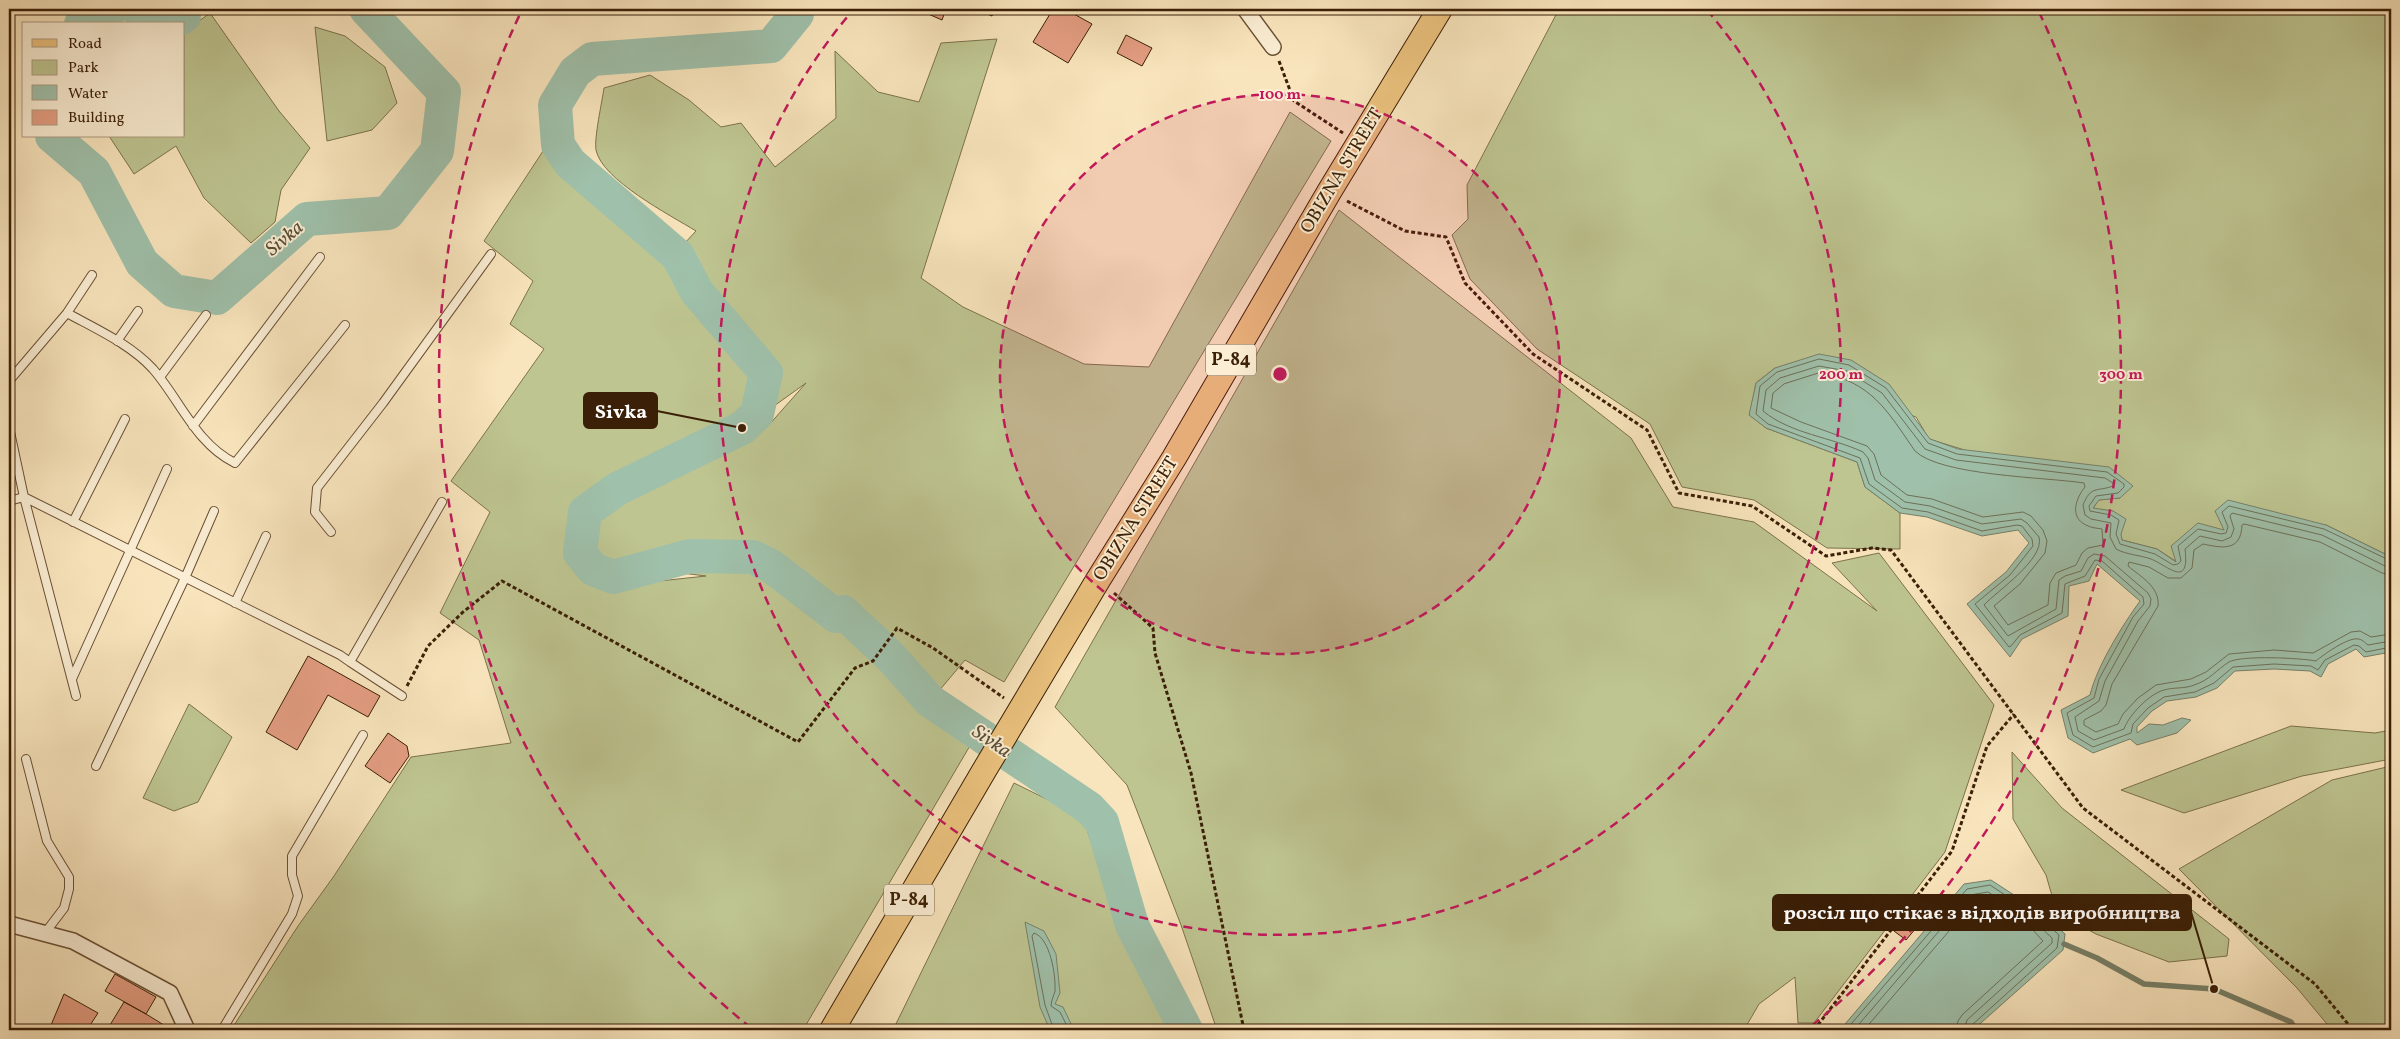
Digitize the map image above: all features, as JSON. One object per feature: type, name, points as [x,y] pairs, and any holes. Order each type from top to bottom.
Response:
[{"type":"main road","name":"OBIZNA STREET","points":[[832,1030],[1098,580],[1174,458],[1358,142],[1440,9]]},
{"type":"street","points":[[1246,9],[1273,47]]},
{"type":"street","points":[[9,924],[73,941],[170,993],[186,1030]]},
{"type":"lane","points":[[331,532],[315,512],[317,488],[383,403],[491,254]]},
{"type":"lane","points":[[193,426],[320,258]]},
{"type":"lane","points":[[9,380],[67,313],[92,275]]},
{"type":"lane","points":[[117,342],[138,311]]},
{"type":"lane","points":[[67,313],[117,342],[143,360],[160,377],[193,426],[215,451],[235,463],[344,325]]},
{"type":"lane","points":[[160,377],[206,315]]},
{"type":"lane","points":[[73,522],[125,419]]},
{"type":"lane","points":[[9,428],[24,497],[76,696]]},
{"type":"lane","points":[[72,679],[167,469]]},
{"type":"lane","points":[[9,501],[24,497],[340,655],[402,696]]},
{"type":"lane","points":[[350,662],[442,502]]},
{"type":"lane","points":[[96,766],[185,578],[214,511]]},
{"type":"lane","points":[[235,603],[266,536]]},
{"type":"lane","points":[[222,1030],[292,914],[298,896],[292,875],[292,856],[363,735]]},
{"type":"lane","points":[[26,759],[47,841],[69,877],[69,889],[64,908],[45,933]]},
{"type":"path","points":[[1273,47],[1294,101],[1358,142]]},
{"type":"path","points":[[1329,192],[1405,231],[1446,237],[1465,284],[1534,354],[1647,430],[1678,493],[1752,506],[1826,556],[1872,548],[1891,550],[2083,808],[2315,984],[2353,1030]]},
{"type":"path","points":[[402,696],[428,646],[463,612],[502,580],[798,742],[855,668],[873,661],[897,628],[933,648],[1021,710]]},
{"type":"path","points":[[1098,580],[1153,628],[1155,653],[1191,773],[1244,1030]]},
{"type":"path","points":[[1814,1030],[1952,851],[1987,746],[2014,714]]},
{"type":"green space","points":[[1559,9],[2391,9],[2391,557],[2326,525],[2224,530],[2177,562],[2157,549],[2122,540],[2113,511],[2093,509],[2098,500],[2120,498],[1929,439],[1916,417],[1775,368],[1756,383],[1750,415],[1766,428],[1857,462],[1865,487],[1900,513],[1900,549],[1827,548],[1754,500],[1682,487],[1650,424],[1537,349],[1470,279],[1452,235],[1468,219],[1467,185]]},
{"type":"green space","points":[[210,13],[279,111],[310,148],[281,190],[275,222],[251,243],[204,198],[176,146],[134,174],[110,138],[185,138],[185,31]]},
{"type":"green space","points":[[315,27],[345,36],[385,67],[397,103],[372,130],[327,141]]},
{"type":"green space","points":[[997,39],[921,278],[963,307],[1084,364],[1149,367],[1290,112],[1331,141],[1004,682],[965,660],[938,692],[876,631],[862,644],[922,707],[971,744],[803,1030],[231,1030],[411,757],[511,743],[479,640],[440,613],[490,512],[451,481],[544,349],[510,324],[533,281],[484,241],[545,148],[668,260],[690,295],[757,375],[744,411],[580,502],[567,554],[613,586],[706,576],[617,565],[593,551],[594,519],[768,426],[806,383],[774,406],[774,375],[703,286],[682,246],[696,231],[623,185],[601,161],[596,150],[596,144],[604,88],[650,75],[689,100],[721,127],[741,123],[775,167],[836,118],[835,51],[878,92],[919,102],[941,43]]},
{"type":"green space","points":[[1339,210],[1631,438],[1673,507],[1754,522],[1877,611],[1832,563],[1879,553],[1994,705],[1945,852],[1814,1023],[1798,1023],[1795,977],[1759,1004],[1744,1030],[1217,1030],[1181,925],[1127,785],[1055,707]]},
{"type":"green space","points":[[189,704],[232,737],[198,802],[174,811],[143,798]]},
{"type":"green space","points":[[2291,726],[2375,733],[2391,730],[2391,759],[2302,776],[2184,813],[2121,790]]},
{"type":"green space","points":[[2012,752],[2062,808],[2229,939],[2227,956],[2169,962],[2096,934],[2057,913],[2046,875],[2013,819]]},
{"type":"green space","points":[[2391,766],[2391,1030],[2332,1030],[2297,988],[2179,869],[2332,780]]},
{"type":"green space","points":[[1014,783],[1077,814],[1087,829],[1118,929],[1172,1030],[893,1030]]},
{"type":"water","points":[[1819,354],[1851,360],[1889,384],[1930,439],[1958,449],[2109,467],[2133,486],[2120,498],[2099,500],[2093,508],[2113,511],[2126,519],[2121,534],[2122,540],[2157,549],[2176,562],[2171,546],[2198,523],[2224,530],[2215,511],[2228,500],[2326,525],[2391,557],[2391,652],[2364,657],[2356,649],[2328,664],[2321,677],[2310,671],[2274,669],[2235,671],[2217,688],[2196,697],[2167,701],[2152,711],[2137,727],[2137,733],[2149,724],[2163,725],[2182,718],[2191,720],[2177,733],[2137,745],[2130,739],[2093,753],[2068,738],[2061,710],[2090,695],[2104,659],[2140,601],[2097,564],[2089,581],[2069,586],[2068,616],[2022,639],[2010,657],[1967,604],[2006,572],[2029,543],[2018,530],[1982,536],[1927,517],[1900,513],[1865,487],[1857,462],[1766,428],[1749,415],[1756,383],[1775,368]]},
{"type":"water","points":[[1991,880],[2043,914],[2065,934],[2063,950],[1973,1030],[1840,1030],[1964,884]]},
{"type":"water","points":[[1025,922],[1044,931],[1056,954],[1060,993],[1055,1004],[1063,1007],[1074,1030],[1050,1030],[1040,1007]]},
{"type":"building","points":[[927,9],[946,9],[942,20],[926,13]]},
{"type":"building","points":[[976,9],[995,9],[992,16]]},
{"type":"building","points":[[1053,9],[1065,9],[1092,24],[1068,63],[1033,42]]},
{"type":"building","points":[[1126,35],[1152,48],[1142,66],[1117,53]]},
{"type":"building","points":[[308,656],[380,696],[368,717],[328,695],[297,750],[266,732]]},
{"type":"building","points":[[388,733],[407,746],[409,756],[390,783],[365,766]]},
{"type":"building","points":[[1920,899],[1932,909],[1906,940],[1894,931]]},
{"type":"building","points":[[115,974],[156,997],[146,1014],[105,991]]},
{"type":"building","points":[[64,994],[98,1013],[87,1030],[49,1030]]},
{"type":"building","points":[[124,1002],[146,1014],[172,1030],[107,1030]]},
{"type":"waterway","name":"Sivka","points":[[83,22],[96,10],[112,9]]},
{"type":"waterway","name":"Sivka","points":[[137,9],[159,22]]},
{"type":"waterway","name":"Sivka","points":[[174,22],[184,16],[184,9]]},
{"type":"waterway","name":"Sivka","points":[[54,138],[94,172],[142,263],[174,291],[217,298],[307,219],[388,213],[437,151],[444,92],[366,9]]},
{"type":"waterway","name":"Sivka","points":[[796,9],[797,14],[771,46],[592,59],[575,72],[555,105],[558,145],[570,163],[678,256],[697,292],[766,373],[757,414],[742,428],[617,489],[585,512],[580,553],[593,569],[613,577],[690,556],[753,557],[771,566],[836,616],[843,612],[890,656],[930,701],[1089,808],[1102,822],[1132,925],[1186,1030]]},
{"type":"waterway","points":[[2064,944],[2097,958],[2144,984],[2214,989],[2291,1022],[2296,1030]]},
{"type":"place","name":"Sivka","points":[[742,428]]},
{"type":"place","name":"розсіл що стікає з відходів виробництва","points":[[2214,989]]}]
